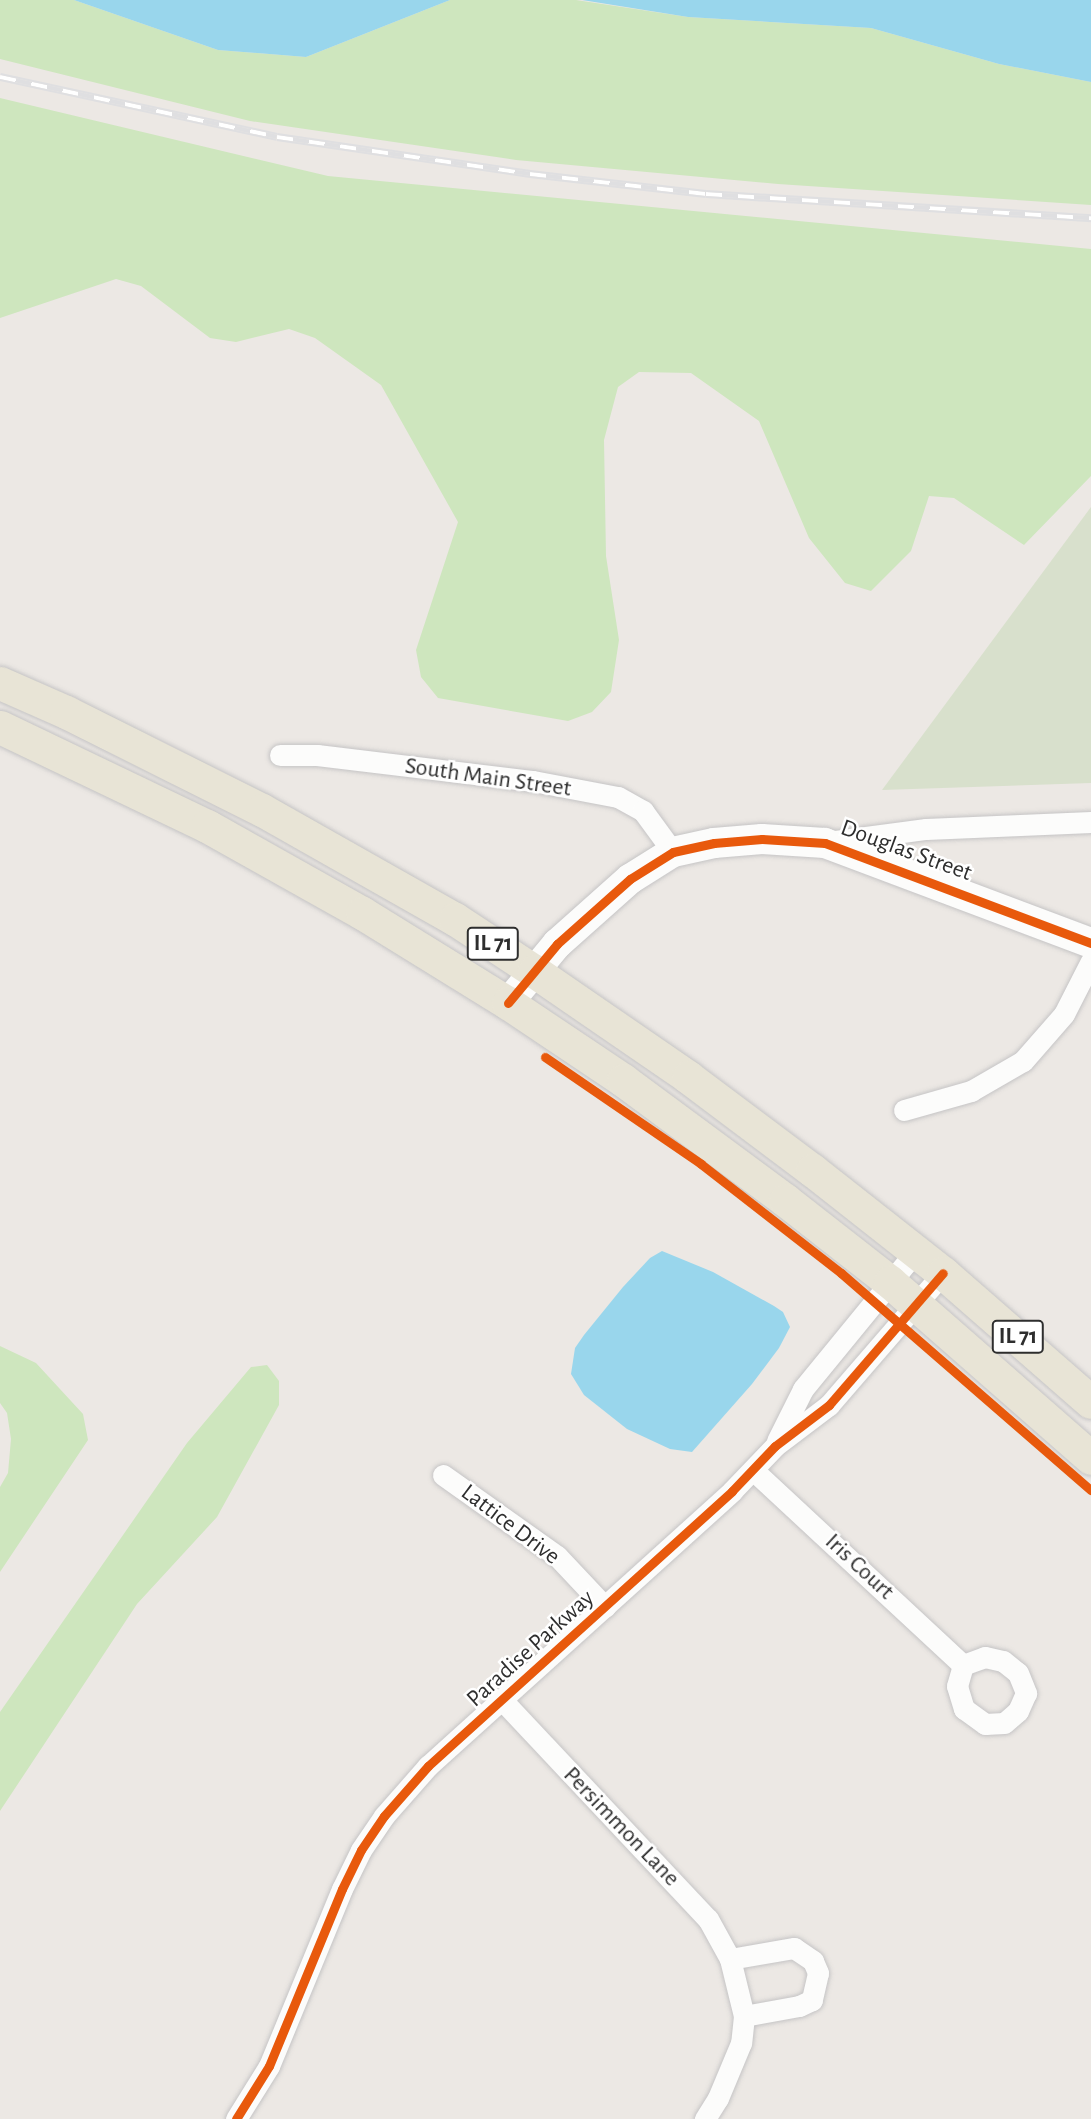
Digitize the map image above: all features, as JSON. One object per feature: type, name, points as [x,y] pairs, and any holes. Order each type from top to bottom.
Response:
[{"type":"main road","name":"IL 71","points":[[0,683],[66,712],[262,810],[455,919],[534,971],[688,1077],[916,1251],[1091,1402]]},
{"type":"main road","name":"IL 71","points":[[0,727],[207,826],[362,913],[508,1003],[709,1144],[890,1282],[1091,1458]]},
{"type":"street","name":"South Main Street","points":[[280,755],[317,755],[533,781],[618,797],[643,811],[673,852]]},
{"type":"street","points":[[825,843],[926,829],[1091,822]]},
{"type":"street","name":"Douglas Street","points":[[508,1003],[556,944],[630,879],[673,852],[714,843],[762,839],[825,843],[1091,943]]},
{"type":"street","points":[[904,1110],[971,1091],[1023,1061],[1064,1014],[1091,961]]},
{"type":"street","name":"Paradise Parkway","points":[[775,1446],[803,1389],[916,1251]]},
{"type":"street","name":"Paradise Parkway","points":[[236,2119],[269,2066],[361,1850],[411,1783],[753,1470],[775,1446],[829,1405],[943,1273]]},
{"type":"street","name":"Iris Court","points":[[753,1470],[963,1665]]},
{"type":"street","name":"Lattice Drive","points":[[443,1475],[557,1556],[605,1607]]},
{"type":"street","name":"Persimmon Lane","points":[[503,1701],[708,1919],[730,1959],[744,2016],[737,2056],[716,2102],[705,2119]]},
{"type":"street","points":[[730,1959],[794,1948],[813,1961],[818,1973],[812,2000],[799,2006],[744,2016]]},
{"type":"green space","points":[[0,0],[74,0],[218,50],[306,57],[450,0],[576,0],[688,17],[871,28],[999,64],[1091,82],[1091,205],[778,184],[516,160],[250,121],[0,59]]},
{"type":"green space","points":[[0,98],[328,176],[1091,249],[1091,476],[1024,545],[954,498],[929,496],[911,551],[871,591],[845,583],[809,538],[759,421],[691,373],[639,372],[618,387],[604,440],[606,556],[619,640],[611,692],[592,712],[568,721],[438,698],[421,677],[416,650],[458,522],[381,385],[315,338],[289,329],[236,342],[210,338],[141,286],[116,279],[0,318]]},
{"type":"green space","points":[[1091,507],[1091,783],[882,790]]},
{"type":"green space","points":[[0,1346],[36,1363],[83,1414],[88,1440],[0,1572],[0,1487],[8,1473],[11,1439],[7,1413],[0,1403]]},
{"type":"green space","points":[[267,1365],[279,1381],[279,1405],[217,1517],[137,1604],[0,1811],[0,1712],[187,1443],[251,1367]]},
{"type":"water","points":[[74,0],[450,0],[306,57],[218,50]]},
{"type":"water","points":[[582,0],[1091,0],[1091,82],[999,64],[871,28],[688,17]]},
{"type":"water","points":[[662,1251],[713,1272],[774,1306],[783,1312],[790,1327],[779,1348],[752,1384],[692,1452],[670,1449],[627,1429],[584,1395],[571,1374],[575,1348],[584,1335],[623,1287],[650,1258]]},
{"type":"railway","points":[[0,77],[277,137],[530,174],[706,194],[1091,218]]},
{"type":"cycle path","points":[[508,1003],[557,944],[630,879],[673,852],[714,843],[762,839],[825,843],[1091,943]]},
{"type":"cycle path","points":[[545,1057],[701,1164],[841,1273],[1091,1490]]},
{"type":"cycle path","points":[[236,2119],[269,2066],[342,1889],[361,1850],[384,1816],[428,1766],[732,1491],[775,1446],[829,1405],[943,1273]]}]
